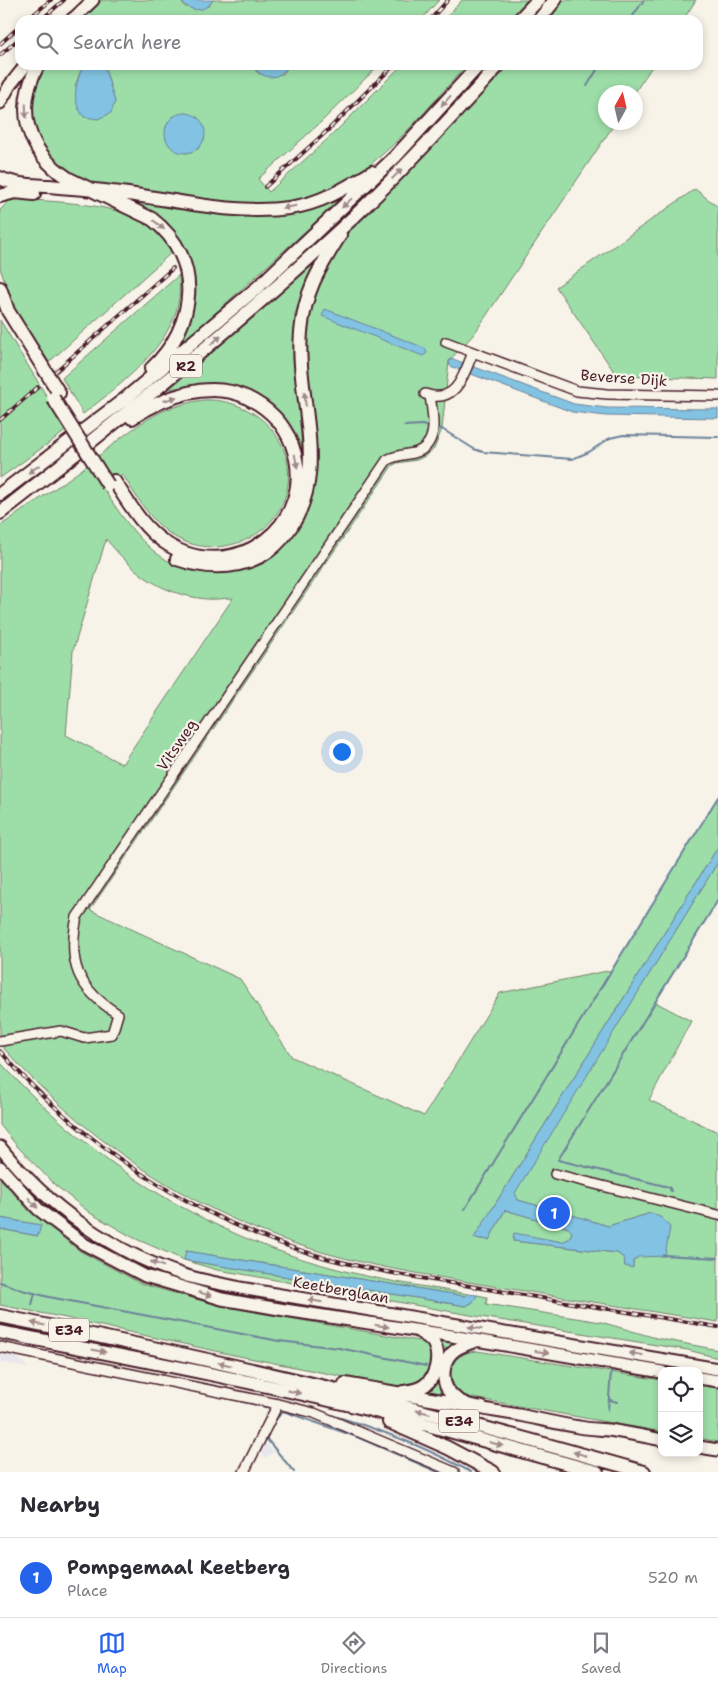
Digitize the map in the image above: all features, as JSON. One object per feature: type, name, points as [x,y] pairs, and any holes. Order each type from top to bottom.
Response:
[{"type":"highway","points":[[524,15],[538,0]]},
{"type":"highway","points":[[543,15],[555,0]]},
{"type":"highway","points":[[36,70],[29,86],[26,101],[27,123],[38,149],[45,160],[57,171],[116,202]]},
{"type":"highway","name":"R2","points":[[0,494],[134,392],[258,287],[395,157],[473,70]]},
{"type":"highway","name":"R2","points":[[0,513],[196,358],[270,293],[363,209],[425,146],[494,70]]},
{"type":"highway","points":[[0,178],[20,184],[93,190],[243,209],[267,210],[283,209],[320,200],[343,190],[395,157]]},
{"type":"highway","points":[[0,196],[15,192],[102,199],[129,206],[163,227],[174,240],[186,266],[189,294],[187,307],[175,337],[156,364],[68,444]]},
{"type":"highway","points":[[0,310],[56,395],[137,528],[151,542],[173,558],[193,565],[210,567],[244,564],[265,554],[281,541],[296,520],[305,500],[310,479],[309,434],[301,356],[301,333],[308,293],[316,275],[340,235],[363,209]]},
{"type":"highway","points":[[0,288],[8,311],[56,395]]},
{"type":"highway","points":[[0,513],[65,469],[147,408],[166,399],[198,391],[211,390],[241,395],[268,410],[288,435],[298,460],[298,481],[295,500],[279,528],[258,546],[227,557],[210,558],[194,556],[176,550],[138,518],[111,483]]},
{"type":"highway","name":"E34","points":[[0,1316],[148,1346],[446,1417],[644,1472]]},
{"type":"highway","name":"E34","points":[[0,1332],[246,1381],[365,1409],[597,1472]]},
{"type":"highway","points":[[391,1392],[412,1391],[420,1388],[426,1385],[434,1372],[437,1361],[436,1349],[431,1339],[420,1332]]},
{"type":"highway","points":[[272,1375],[316,1378],[482,1408]]},
{"type":"highway","points":[[365,1409],[383,1420],[448,1448],[493,1472]]},
{"type":"main road","points":[[78,15],[93,0]]},
{"type":"main road","points":[[0,103],[10,85],[22,70]]},
{"type":"main road","name":"Keetberglaan","points":[[0,1147],[39,1190],[75,1220],[108,1241],[141,1258],[187,1276],[249,1290],[718,1369]]},
{"type":"main road","name":"Keetberglaan","points":[[0,1166],[38,1209],[84,1244],[145,1276],[222,1299],[658,1371]]},
{"type":"main road","points":[[477,1341],[453,1351],[446,1362],[444,1382],[450,1394],[456,1399],[482,1408],[543,1419],[579,1428],[609,1430],[658,1439]]},
{"type":"main road","points":[[703,1379],[718,1381]]},
{"type":"main road","points":[[703,1448],[718,1450]]},
{"type":"street","name":"Beverse Dijk","points":[[446,342],[578,391],[607,394],[718,396]]},
{"type":"street","name":"Vitsweg","points":[[0,1041],[61,1031],[84,1038],[112,1034],[118,1014],[99,1003],[77,970],[73,950],[73,935],[77,917],[387,460],[395,456],[422,450],[428,445],[433,431],[434,420],[428,395],[449,394],[458,387],[473,352]]},
{"type":"street","points":[[555,1174],[718,1215]]},
{"type":"street","points":[[0,1347],[314,1413],[454,1472]]},
{"type":"street","points":[[244,1472],[278,1404]]},
{"type":"shaded area","points":[[0,1349],[12,1352],[28,1368],[0,1362]]},
{"type":"shaded area","points":[[265,1442],[274,1452],[266,1458],[259,1451]]},
{"type":"green space","points":[[102,0],[180,0],[185,7],[209,6],[213,0],[439,0],[426,15],[86,15]]},
{"type":"green space","points":[[462,0],[527,0],[513,15],[448,15]]},
{"type":"green space","points":[[563,0],[696,0],[686,15],[551,15]]},
{"type":"green space","points":[[44,70],[81,70],[75,86],[115,102],[105,70],[255,70],[259,74],[283,74],[286,70],[374,70],[320,123],[258,179],[269,192],[331,136],[397,70],[463,70],[418,120],[382,155],[363,170],[320,194],[284,203],[229,202],[95,184],[62,166],[50,155],[41,142],[35,128],[34,98],[38,81]],"holes":[[[173,116],[205,138],[198,149],[186,153],[166,140],[166,127]]]},
{"type":"green space","points":[[503,70],[650,70],[640,85],[598,85],[598,130],[610,130],[474,334],[449,361],[442,429],[434,449],[417,460],[397,463],[392,466],[90,910],[240,979],[292,1057],[424,1116],[500,993],[612,970],[718,797],[718,847],[474,1238],[489,1240],[505,1210],[563,1226],[572,1232],[569,1239],[562,1242],[514,1234],[513,1241],[617,1253],[624,1258],[625,1266],[633,1267],[633,1261],[638,1257],[651,1213],[608,1226],[518,1200],[514,1193],[718,862],[718,900],[655,1002],[691,1021],[649,1100],[718,1132],[718,1322],[390,1268],[319,1251],[254,1228],[212,1209],[173,1188],[135,1164],[98,1137],[64,1108],[0,1044],[0,526],[81,470],[124,435],[148,419],[181,405],[212,400],[230,403],[246,409],[261,419],[273,431],[282,445],[287,461],[288,479],[285,497],[277,513],[266,526],[252,536],[236,543],[220,547],[203,546],[186,542],[162,528],[144,507],[123,475],[101,489],[103,488],[137,535],[165,559],[181,567],[199,572],[220,572],[254,566],[300,522],[309,501],[314,480],[305,356],[306,333],[312,294],[344,237],[366,212],[430,150]],"holes":[[[106,539],[138,572],[149,580],[175,592],[206,599],[233,598],[122,764],[66,735],[73,651]]]},
{"type":"green space","points":[[695,189],[718,207],[718,379],[617,376],[556,287]]},
{"type":"green space","points":[[344,196],[177,348],[193,308],[194,276],[183,246],[166,224],[131,200],[298,212]]},
{"type":"green space","points":[[22,199],[73,203],[110,209],[127,214],[142,221],[155,231],[172,252],[49,362],[13,306],[0,268],[0,210],[9,201]]},
{"type":"green space","points":[[314,264],[295,314],[293,358],[305,457],[295,432],[271,404],[234,385],[203,384],[169,389]]},
{"type":"green space","points":[[179,275],[179,298],[175,316],[167,332],[142,364],[128,378],[83,414],[62,378]]},
{"type":"green space","points":[[0,320],[49,400],[48,402],[67,430],[0,478]]},
{"type":"green space","points":[[0,1062],[34,1098],[71,1131],[110,1161],[150,1188],[193,1213],[237,1234],[283,1252],[330,1267],[381,1279],[468,1294],[465,1296],[186,1251],[185,1260],[466,1306],[473,1302],[477,1295],[487,1297],[486,1304],[601,1322],[656,1338],[718,1350],[718,1358],[688,1350],[481,1317],[217,1270],[184,1260],[134,1238],[90,1213],[55,1185],[17,1146],[0,1125]]},
{"type":"green space","points":[[0,1178],[29,1211],[80,1251],[142,1284],[221,1306],[425,1342],[434,1356],[424,1382],[400,1388],[0,1305],[0,1229],[38,1236],[40,1225],[0,1218]]},
{"type":"green space","points":[[439,1340],[462,1343],[451,1349],[447,1397],[420,1391],[428,1387]]},
{"type":"green space","points":[[477,1351],[658,1379],[658,1431],[468,1397],[459,1391],[451,1377],[454,1363],[459,1357]]},
{"type":"green space","points":[[703,1383],[718,1385],[718,1442],[703,1439]]},
{"type":"water","points":[[180,0],[213,0],[205,8],[196,10],[188,7]]},
{"type":"water","points":[[81,70],[105,70],[115,102],[111,113],[98,119],[84,117],[76,98],[78,79]]},
{"type":"water","points":[[256,70],[284,70],[280,74],[270,77]]},
{"type":"water","points":[[181,113],[189,113],[196,116],[202,122],[205,133],[202,144],[196,150],[189,153],[181,153],[174,150],[168,144],[165,137],[165,129],[168,122],[174,116]]},
{"type":"water","points":[[325,309],[425,348],[427,353],[423,356],[322,316]]},
{"type":"water","points":[[453,359],[574,404],[607,408],[718,409],[718,418],[606,416],[572,412],[450,366],[449,361]]},
{"type":"water","points":[[718,847],[718,862],[515,1193],[518,1200],[546,1208],[543,1221],[505,1210],[489,1240],[474,1238]]},
{"type":"water","points":[[566,1213],[608,1226],[651,1213],[662,1218],[670,1227],[665,1256],[638,1257],[633,1261],[633,1268],[625,1266],[624,1258],[617,1253],[513,1241],[514,1233],[562,1242],[569,1239],[572,1232],[563,1226]]},
{"type":"water","points":[[0,1218],[41,1225],[38,1236],[0,1229]]},
{"type":"water","points":[[186,1251],[465,1296],[468,1294],[477,1295],[473,1302],[466,1306],[184,1260]]},
{"type":"waterway","points":[[634,15],[644,0]]},
{"type":"waterway","points":[[587,86],[597,70]]},
{"type":"waterway","points":[[404,426],[422,425],[429,427]]},
{"type":"waterway","points":[[436,428],[442,429],[474,449],[483,452],[572,459],[589,452],[610,438],[623,435],[718,437]]},
{"type":"waterway","points":[[465,1209],[718,797]]},
{"type":"waterway","points":[[671,1191],[669,1187],[558,1160],[718,900]]},
{"type":"waterway","points":[[663,1255],[718,1258]]},
{"type":"waterway","points":[[0,1282],[49,1297],[279,1341],[339,1348],[426,1366]]},
{"type":"waterway","points":[[32,1305],[35,1293]]},
{"type":"waterway","points":[[608,1410],[611,1372]]},
{"type":"waterway","points":[[226,1398],[270,1408]]},
{"type":"waterway","points":[[610,1400],[617,1402]]},
{"type":"waterway","points":[[273,1423],[283,1411],[357,1437],[438,1472]]},
{"type":"waterway","points":[[327,1414],[365,1425],[401,1439],[471,1472]]},
{"type":"waterway","points":[[265,1437],[294,1472]]},
{"type":"railway","points":[[33,15],[51,0]]},
{"type":"railway","points":[[47,15],[64,0]]},
{"type":"railway","points":[[434,15],[448,0]]},
{"type":"railway","points":[[0,44],[15,30]]},
{"type":"railway","points":[[0,55],[15,42]]},
{"type":"railway","points":[[265,187],[327,131],[389,70]]},
{"type":"railway","points":[[55,372],[173,268]]},
{"type":"railway","points":[[0,420],[38,387]]},
{"type":"railway","points":[[0,1051],[66,1117],[103,1147],[142,1174],[182,1198],[224,1220],[268,1239],[333,1260],[377,1270],[718,1327]]},
{"type":"place","name":"Pompgemaal Keetberg","points":[[554,1213]]}]
